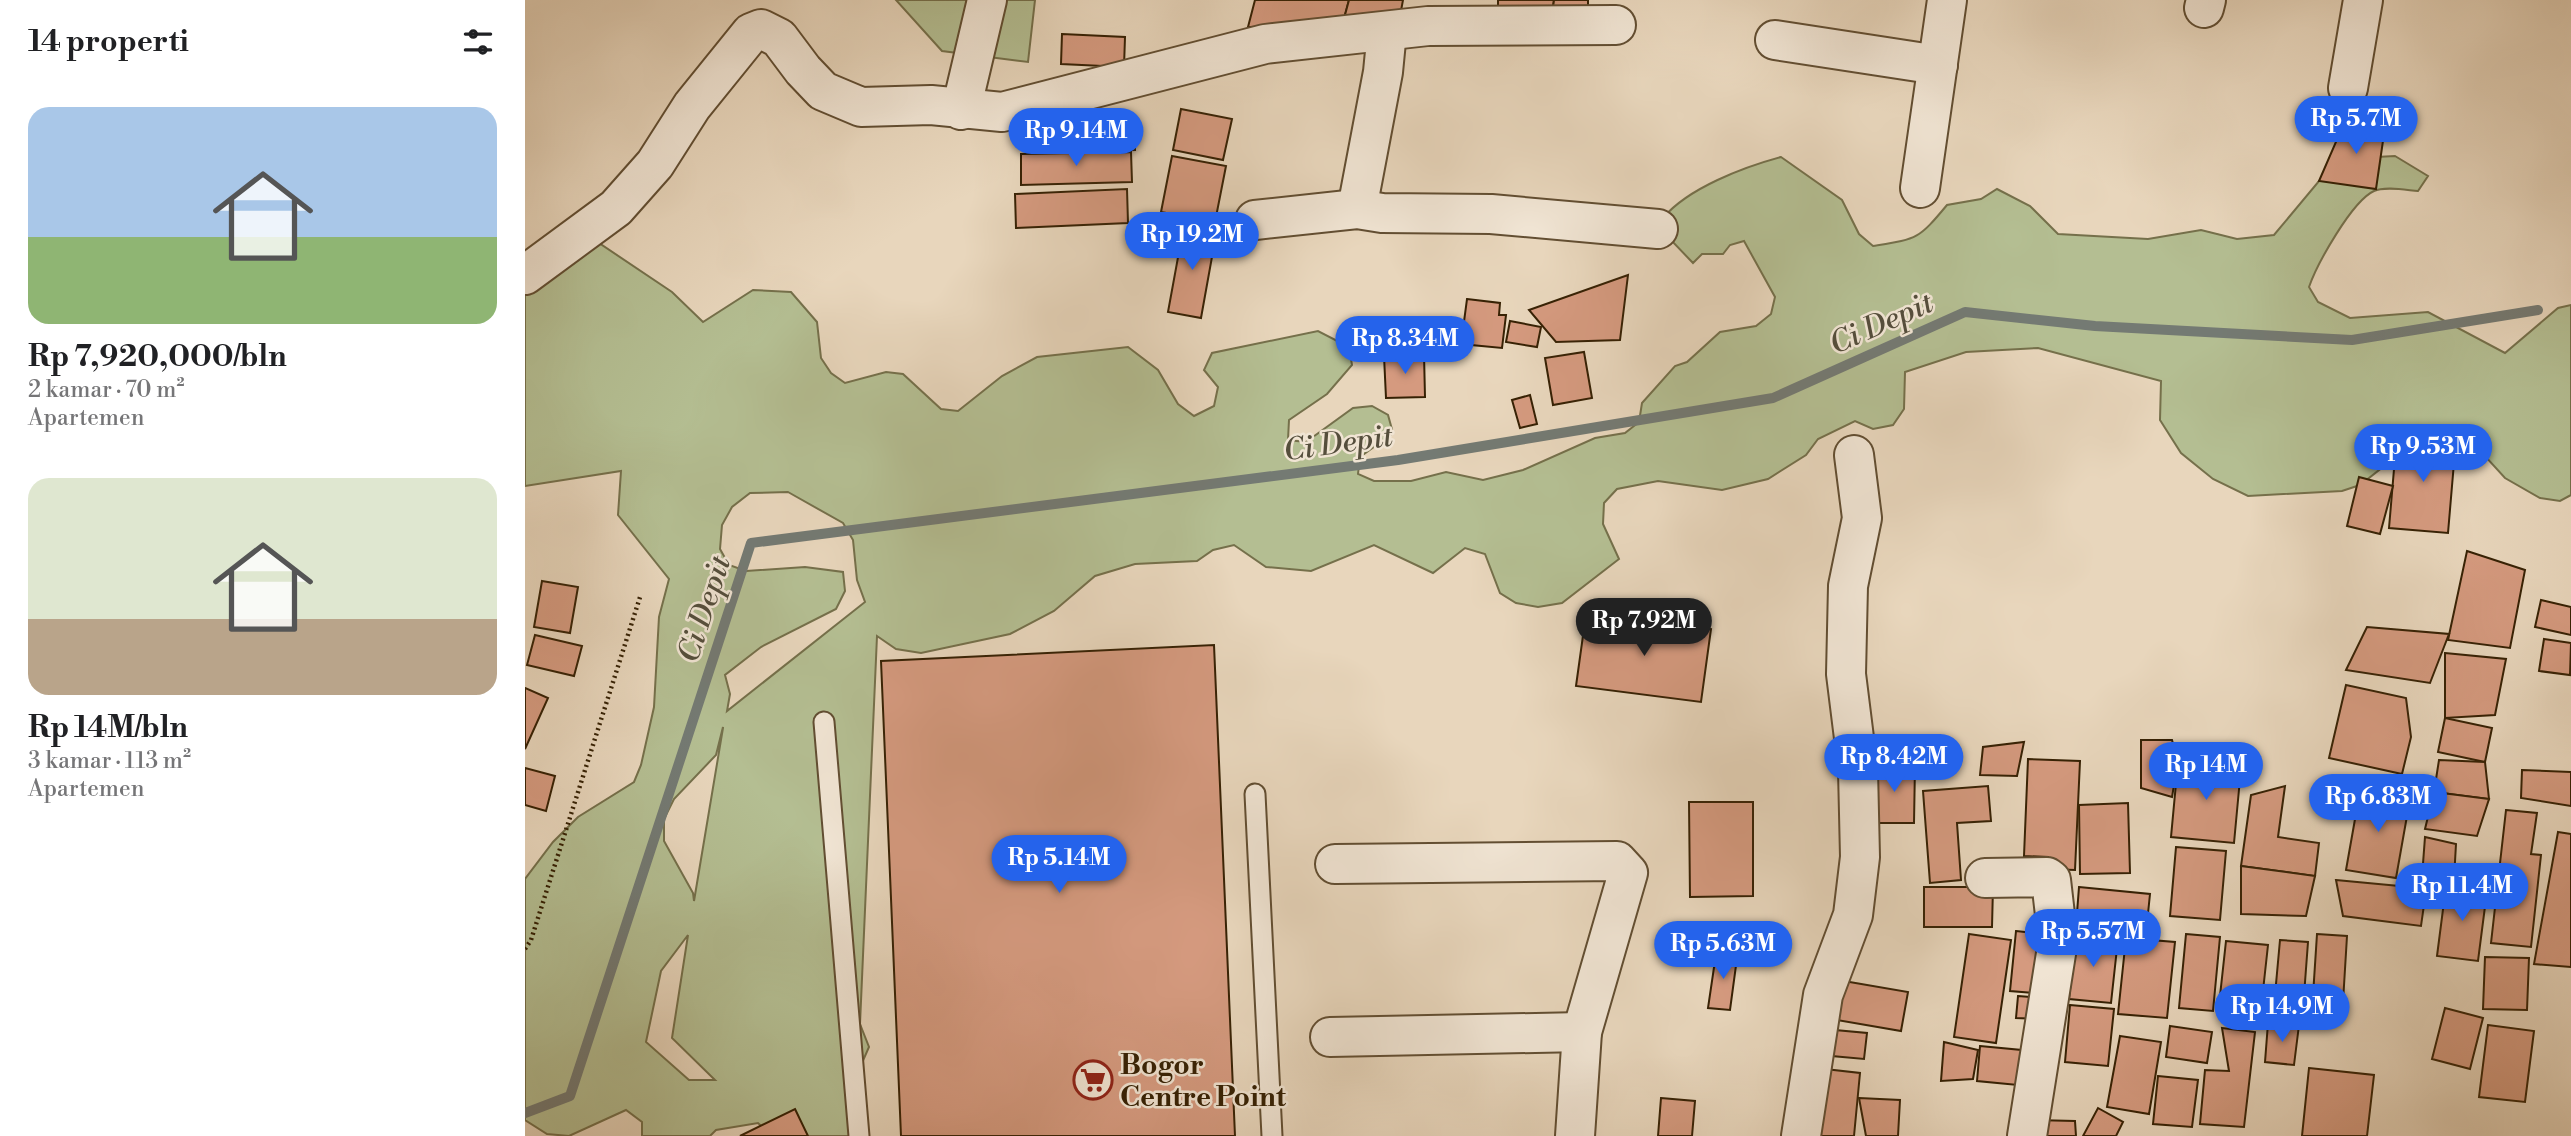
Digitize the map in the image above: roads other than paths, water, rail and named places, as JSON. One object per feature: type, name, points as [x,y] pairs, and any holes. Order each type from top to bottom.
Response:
[{"type":"street","points":[[961,110],[987,0]]},
{"type":"street","points":[[1920,188],[1947,0]]},
{"type":"street","points":[[2348,88],[2363,0]]},
{"type":"street","points":[[525,275],[616,208],[655,164],[692,106],[751,33],[761,29],[779,38],[823,91],[861,107],[931,105],[1002,112],[1255,46],[1428,26],[1616,25]]},
{"type":"street","points":[[1357,209],[1383,72],[1387,31]]},
{"type":"street","points":[[1775,40],[1938,65]]},
{"type":"street","points":[[1255,220],[1357,209],[1382,213],[1491,214],[1658,229]]},
{"type":"street","points":[[1801,1136],[1823,995],[1853,915],[1860,857],[1859,770],[1846,674],[1848,586],[1862,518],[1854,455]]},
{"type":"street","points":[[1335,864],[1617,861],[1628,873],[1582,1032],[1575,1136]]},
{"type":"street","points":[[1985,878],[2047,877],[2051,880],[2058,941],[2027,1136]]},
{"type":"street","points":[[1330,1037],[1582,1032]]},
{"type":"lane","points":[[824,722],[859,1136]]},
{"type":"lane","points":[[1255,794],[1272,1136]]},
{"type":"waterway","name":"Ci Depit","points":[[525,1113],[570,1096],[751,543],[1398,460],[1773,398],[1965,312],[2095,326],[2352,340],[2538,310]]},
{"type":"place","name":"Bogor Centre Point","points":[[1093,1080]]}]
